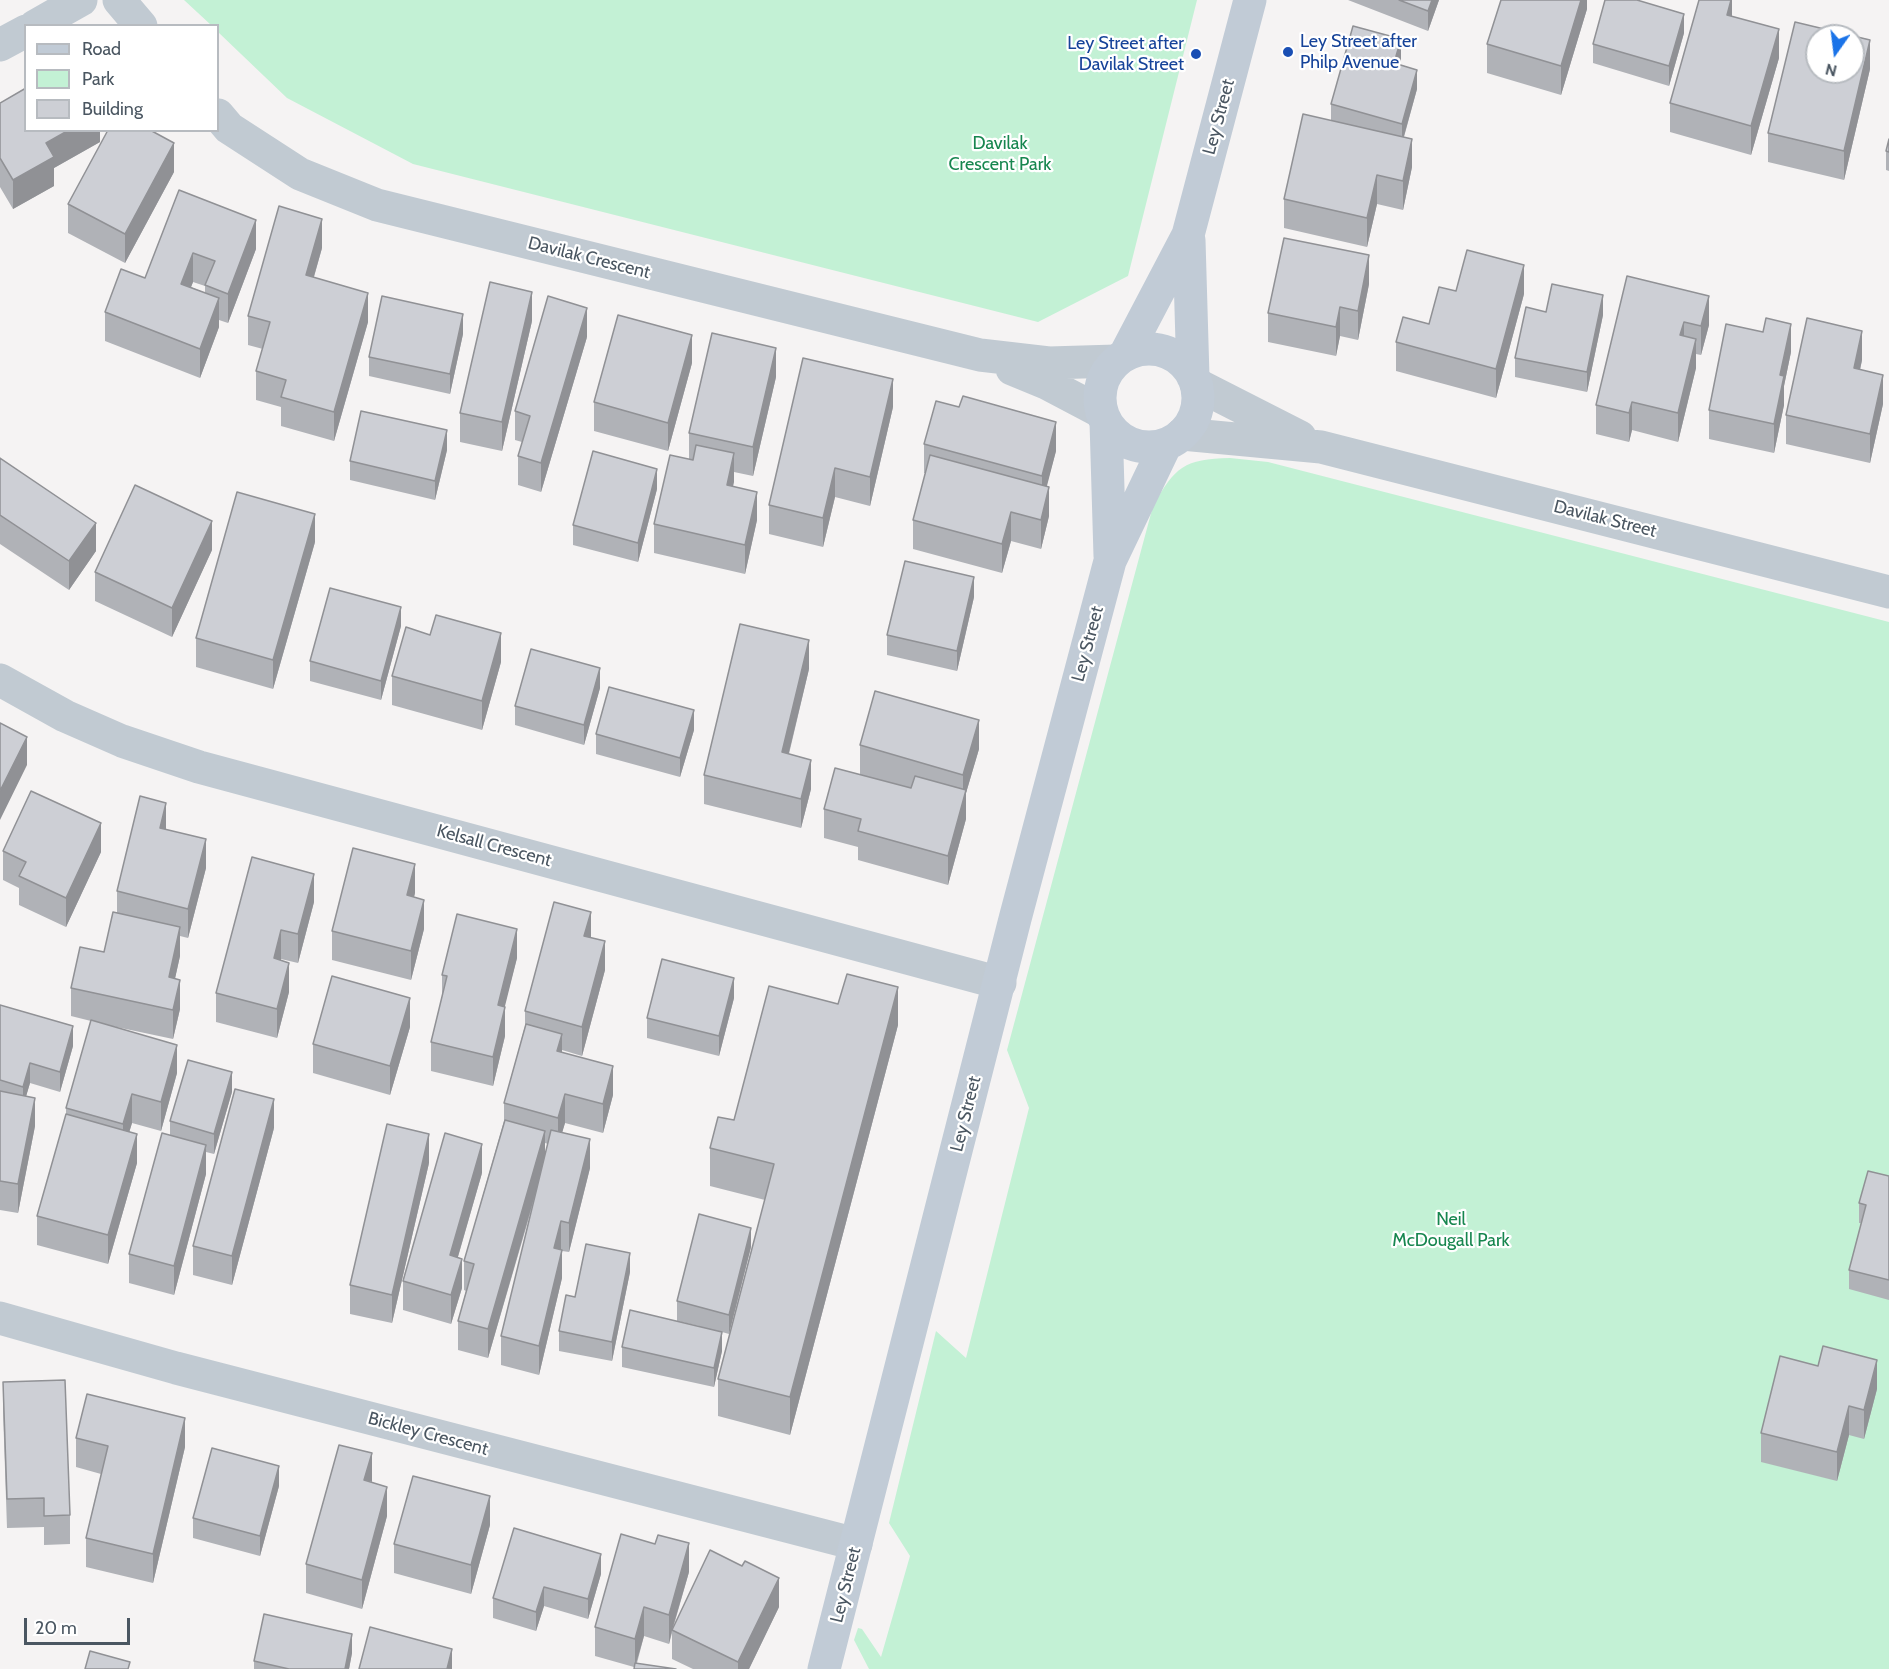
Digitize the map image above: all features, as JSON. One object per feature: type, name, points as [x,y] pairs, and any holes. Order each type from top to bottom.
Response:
[{"type":"street","points":[[39,24],[81,0]]},
{"type":"street","points":[[119,0],[139,24]]},
{"type":"street","name":"Ley Street","points":[[1110,561],[1104,417],[1100,401],[1103,379],[1108,369],[1121,358],[1188,235],[1250,0]]},
{"type":"street","points":[[0,45],[24,32]]},
{"type":"street","name":"Davilak Crescent","points":[[219,116],[229,128],[300,174],[377,205],[980,355],[1049,363],[1121,358]]},
{"type":"street","name":"Ley Street","points":[[824,1669],[1110,561],[1174,439],[1195,415],[1198,399],[1194,380],[1190,318],[1188,235]]},
{"type":"street","points":[[1121,358],[1144,349],[1164,351],[1181,361],[1194,380]]},
{"type":"street","name":"Davilak Crescent","points":[[980,355],[1046,382],[1104,417]]},
{"type":"street","name":"Davilak Street","points":[[1194,380],[1321,447]]},
{"type":"street","points":[[1104,417],[1120,438],[1134,445],[1149,447],[1174,439]]},
{"type":"street","name":"Davilak Street","points":[[1174,439],[1321,447],[1889,592]]},
{"type":"street","name":"Kelsall Crescent","points":[[0,681],[65,716],[122,741],[199,767],[1000,982]]},
{"type":"street","name":"Bickley Crescent","points":[[0,1318],[176,1368],[856,1544]]},
{"type":"green space","name":"Davilak Crescent Park","points":[[184,0],[1197,0],[1128,276],[1038,322],[413,164],[287,98],[219,33],[219,24],[210,24]]},
{"type":"green space","name":"Neil McDougall Park","points":[[1230,458],[1268,462],[1889,622],[1889,1669],[869,1669],[854,1640],[858,1628],[862,1629],[881,1657],[910,1556],[889,1523],[936,1331],[966,1358],[1029,1108],[1007,1050],[1153,506],[1168,482],[1182,468],[1202,460]]},
{"type":"building","points":[[1399,0],[1432,0],[1428,11]]},
{"type":"building","points":[[1501,0],[1581,0],[1561,66],[1487,44]]},
{"type":"building","points":[[1605,0],[1637,0],[1684,14],[1669,66],[1593,44]]},
{"type":"building","points":[[1699,0],[1731,0],[1727,15],[1779,29],[1751,126],[1670,103]]},
{"type":"building","points":[[1795,22],[1805,24],[1805,84],[1860,84],[1844,151],[1768,133]]},
{"type":"building","points":[[1353,26],[1401,39],[1394,63],[1417,70],[1402,124],[1331,104]]},
{"type":"building","points":[[1865,39],[1870,40],[1865,61]]},
{"type":"building","points":[[24,89],[24,132],[65,132],[46,143],[54,157],[13,180],[0,158],[0,103]]},
{"type":"building","points":[[1303,114],[1412,139],[1403,181],[1377,175],[1367,218],[1284,199]]},
{"type":"building","points":[[107,132],[154,132],[174,143],[125,234],[68,204]]},
{"type":"building","points":[[179,190],[256,220],[228,294],[205,285],[215,261],[193,253],[181,284],[219,298],[200,349],[105,312],[121,269],[145,278]]},
{"type":"building","points":[[279,206],[322,219],[306,275],[368,293],[334,412],[281,397],[286,380],[256,371],[270,322],[248,316]]},
{"type":"building","points":[[1284,238],[1369,255],[1358,311],[1340,307],[1336,327],[1268,313]]},
{"type":"building","points":[[1467,250],[1524,265],[1496,369],[1396,342],[1403,317],[1429,324],[1439,287],[1456,291]]},
{"type":"building","points":[[1627,276],[1709,296],[1701,326],[1684,322],[1680,335],[1696,339],[1678,413],[1632,402],[1629,413],[1596,405]]},
{"type":"building","points":[[490,282],[532,292],[502,422],[460,413]]},
{"type":"building","points":[[1552,284],[1603,295],[1587,372],[1515,358],[1526,307],[1546,312]]},
{"type":"building","points":[[382,296],[463,314],[450,374],[369,357]]},
{"type":"building","points":[[548,296],[587,308],[541,463],[518,456],[530,416],[515,411]]},
{"type":"building","points":[[618,315],[692,335],[668,423],[594,402]]},
{"type":"building","points":[[1766,318],[1791,324],[1780,375],[1784,376],[1774,424],[1709,410],[1726,324],[1763,332]]},
{"type":"building","points":[[1807,318],[1862,331],[1854,368],[1883,375],[1870,434],[1786,415]]},
{"type":"building","points":[[712,333],[776,348],[753,447],[689,433]]},
{"type":"building","points":[[803,358],[893,379],[870,477],[835,468],[823,518],[769,505]]},
{"type":"building","points":[[963,396],[1056,422],[1042,476],[924,444],[936,401],[959,407]]},
{"type":"building","points":[[361,411],[447,430],[435,481],[350,461]]},
{"type":"building","points":[[696,445],[734,453],[727,485],[757,492],[745,545],[654,524],[670,455],[693,460]]},
{"type":"building","points":[[593,451],[657,469],[638,543],[573,525]]},
{"type":"building","points":[[930,455],[1049,487],[1041,520],[1011,512],[1002,544],[913,520]]},
{"type":"building","points":[[0,458],[96,523],[69,561],[0,515]]},
{"type":"building","points":[[135,485],[212,521],[172,608],[95,572]]},
{"type":"building","points":[[237,492],[315,514],[273,660],[196,638]]},
{"type":"building","points":[[905,561],[974,577],[957,651],[887,635]]},
{"type":"building","points":[[330,588],[401,607],[381,681],[310,661]]},
{"type":"building","points":[[436,615],[501,633],[482,701],[392,676],[406,627],[430,635]]},
{"type":"building","points":[[740,624],[809,640],[782,752],[811,760],[801,799],[704,775]]},
{"type":"building","points":[[531,649],[600,668],[584,725],[515,706]]},
{"type":"building","points":[[609,687],[694,710],[680,758],[596,734]]},
{"type":"building","points":[[875,691],[979,720],[963,775],[860,745]]},
{"type":"building","points":[[0,723],[27,737],[0,791]]},
{"type":"building","points":[[835,768],[911,788],[915,776],[966,790],[948,856],[858,831],[861,819],[824,809]]},
{"type":"building","points":[[31,791],[101,823],[66,898],[19,876],[26,862],[3,851]]},
{"type":"building","points":[[140,796],[166,803],[160,828],[206,839],[188,909],[117,891]]},
{"type":"building","points":[[353,848],[415,864],[407,895],[424,900],[411,951],[332,931]]},
{"type":"building","points":[[252,857],[314,874],[298,934],[281,930],[274,958],[289,963],[277,1009],[216,993]]},
{"type":"building","points":[[554,902],[591,912],[584,936],[605,941],[582,1027],[525,1011]]},
{"type":"building","points":[[113,912],[180,927],[169,977],[180,980],[173,1010],[71,988],[80,947],[104,952]]},
{"type":"building","points":[[457,914],[517,929],[498,1005],[505,1007],[493,1057],[431,1042],[447,976],[442,975]]},
{"type":"building","points":[[662,959],[734,978],[719,1036],[647,1018]]},
{"type":"building","points":[[847,974],[898,987],[790,1397],[718,1379],[774,1164],[710,1148],[718,1117],[734,1120],[769,986],[838,1004]]},
{"type":"building","points":[[332,976],[410,998],[390,1066],[313,1044]]},
{"type":"building","points":[[0,1005],[73,1026],[60,1072],[30,1063],[23,1087],[0,1080]]},
{"type":"building","points":[[91,1020],[177,1045],[161,1102],[132,1094],[123,1124],[66,1108]]},
{"type":"building","points":[[526,1024],[562,1034],[557,1051],[613,1066],[603,1104],[565,1094],[558,1118],[504,1103]]},
{"type":"building","points":[[188,1060],[232,1072],[214,1134],[170,1121]]},
{"type":"building","points":[[235,1089],[274,1099],[232,1256],[193,1246]]},
{"type":"building","points":[[0,1091],[35,1098],[18,1184],[0,1181]]},
{"type":"building","points":[[66,1114],[137,1134],[108,1235],[37,1216]]},
{"type":"building","points":[[505,1120],[545,1131],[488,1329],[458,1321],[474,1264],[464,1261]]},
{"type":"building","points":[[387,1124],[429,1134],[392,1295],[350,1285]]},
{"type":"building","points":[[551,1130],[590,1139],[569,1223],[561,1221],[554,1248],[562,1250],[539,1346],[501,1336]]},
{"type":"building","points":[[162,1133],[206,1145],[174,1266],[129,1254]]},
{"type":"building","points":[[445,1133],[482,1144],[450,1255],[462,1259],[451,1295],[403,1281]]},
{"type":"building","points":[[1868,1171],[1889,1176],[1889,1280],[1849,1270],[1866,1205],[1859,1203]]},
{"type":"building","points":[[699,1214],[751,1228],[729,1315],[677,1301]]},
{"type":"building","points":[[586,1244],[630,1253],[612,1342],[559,1331],[566,1295],[575,1297]]},
{"type":"building","points":[[630,1310],[722,1332],[714,1368],[622,1347]]},
{"type":"building","points":[[1823,1346],[1877,1360],[1864,1410],[1849,1406],[1837,1452],[1761,1433],[1780,1356],[1818,1366]]},
{"type":"building","points":[[65,1380],[70,1515],[44,1516],[44,1498],[7,1499],[3,1382]]},
{"type":"building","points":[[87,1394],[185,1418],[153,1554],[86,1538],[108,1446],[76,1438]]},
{"type":"building","points":[[339,1445],[372,1453],[364,1480],[387,1487],[362,1580],[306,1564]]},
{"type":"building","points":[[212,1448],[279,1466],[260,1536],[193,1518]]},
{"type":"building","points":[[413,1476],[490,1496],[471,1565],[394,1544]]},
{"type":"building","points":[[514,1528],[601,1554],[588,1599],[544,1587],[536,1612],[493,1598]]},
{"type":"building","points":[[621,1534],[655,1544],[658,1535],[689,1543],[669,1615],[644,1607],[635,1639],[595,1627]]},
{"type":"building","points":[[710,1550],[742,1566],[745,1561],[779,1578],[738,1662],[672,1630]]},
{"type":"building","points":[[264,1614],[352,1634],[345,1669],[289,1669],[254,1661]]},
{"type":"building","points":[[370,1627],[452,1649],[447,1669],[359,1669]]},
{"type":"building","points":[[90,1651],[130,1662],[128,1669],[85,1669]]},
{"type":"building","points":[[635,1663],[676,1669],[634,1669]]},
{"type":"place","name":"Ley Street after Philp Avenue","points":[[1288,52]]},
{"type":"place","name":"Ley Street after Davilak Street","points":[[1196,54]]}]
